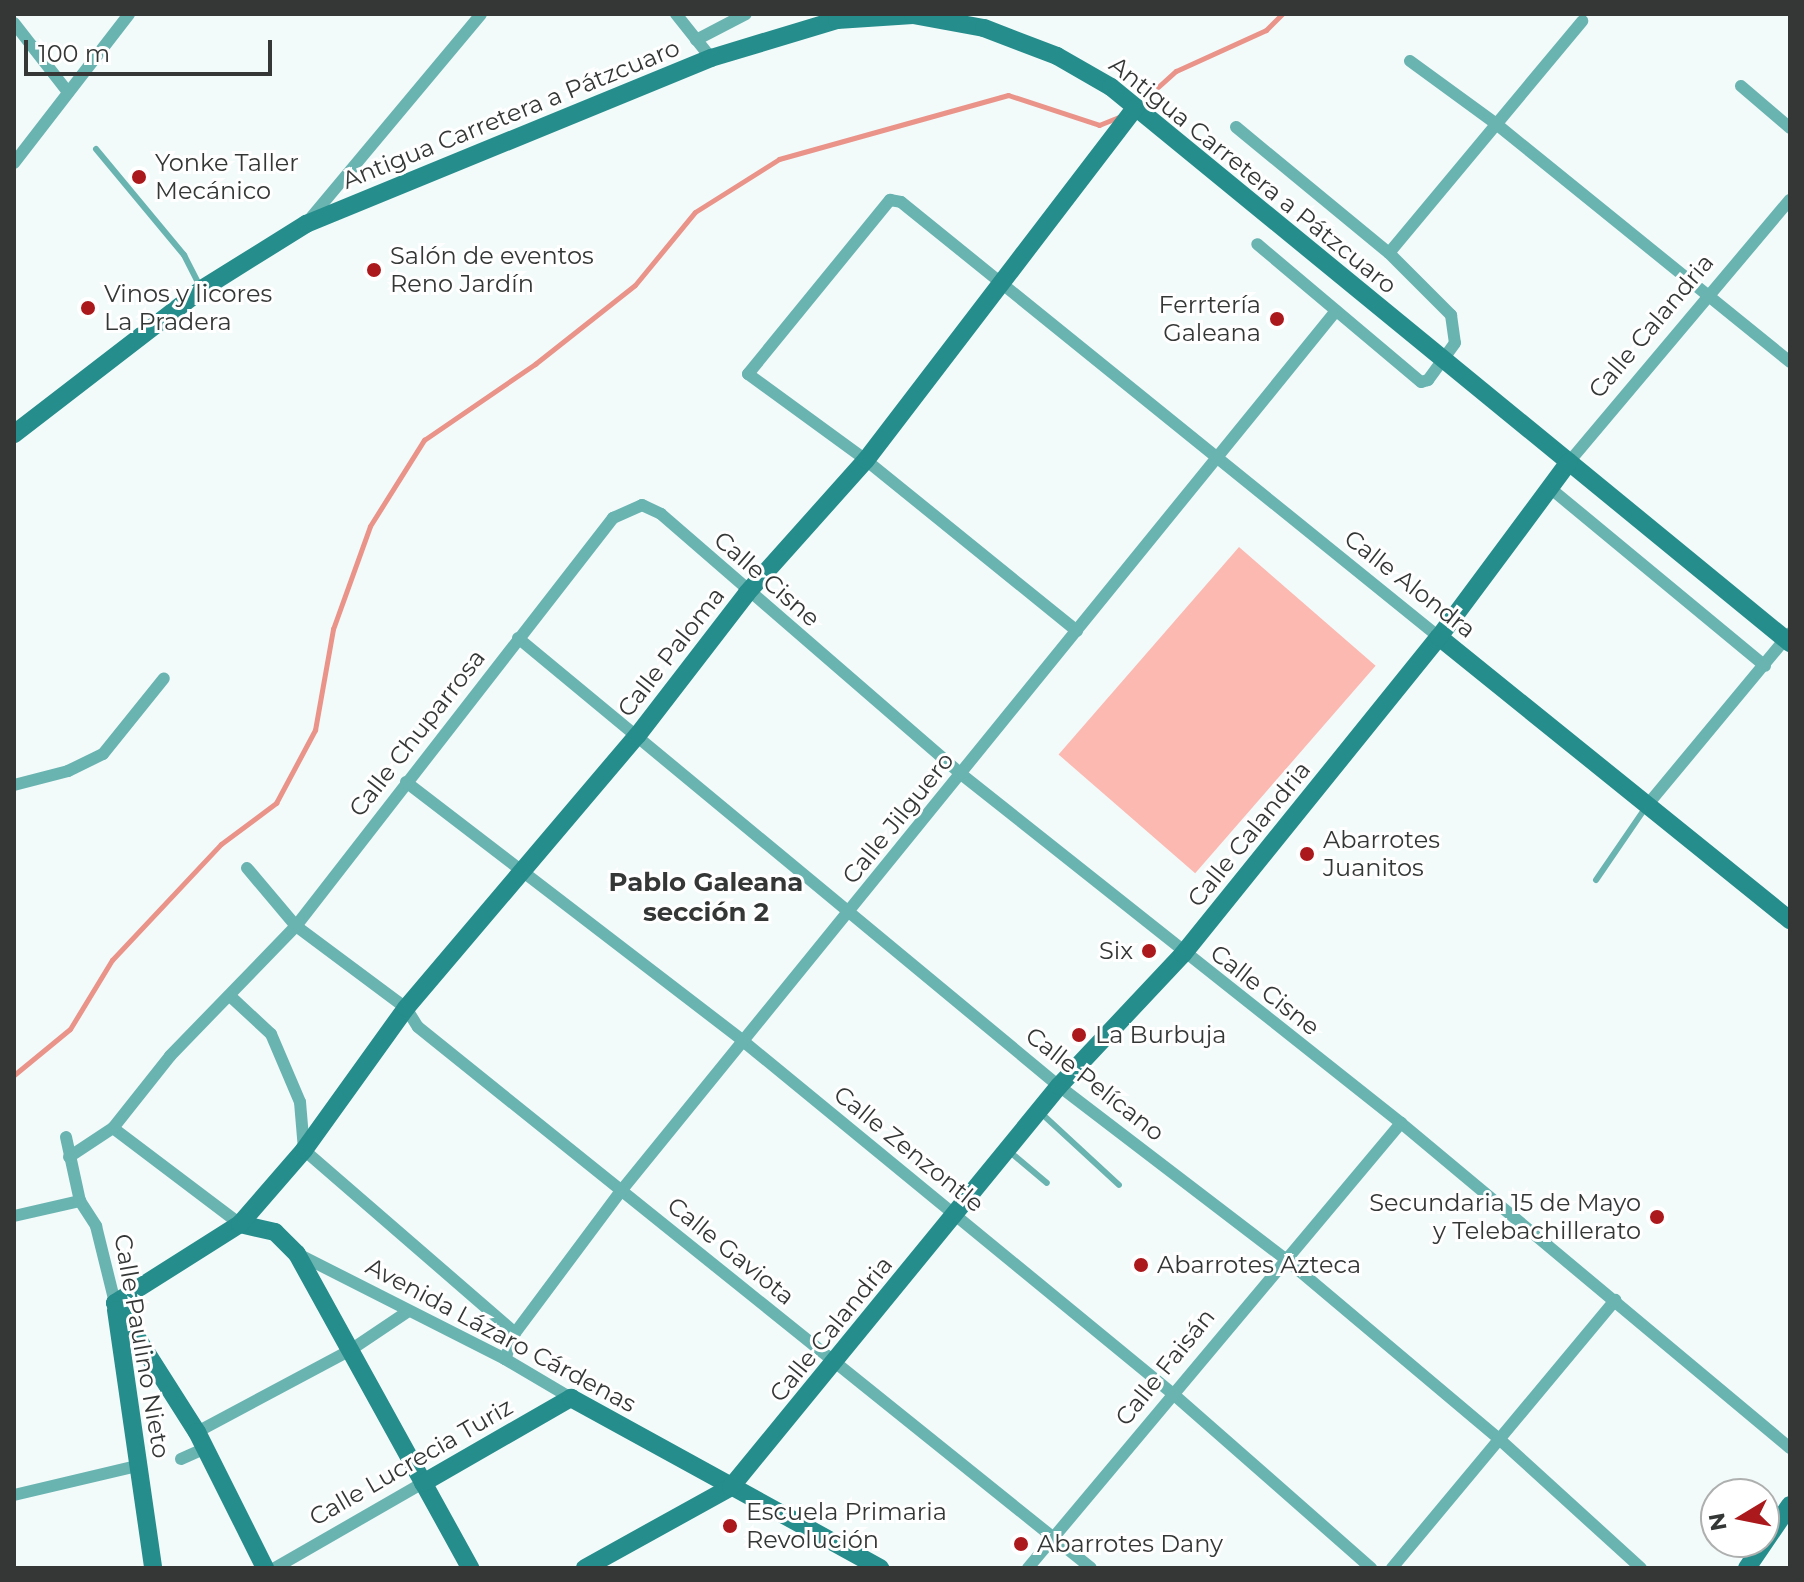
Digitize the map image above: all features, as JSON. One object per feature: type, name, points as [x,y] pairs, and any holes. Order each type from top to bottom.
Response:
[{"type":"street","points":[[14,163],[129,14]]},
{"type":"street","points":[[306,224],[481,14]]},
{"type":"street","points":[[676,14],[711,58]]},
{"type":"street","points":[[696,40],[746,14]]},
{"type":"street","name":"Antigua Carretera a Pátzcuaro","points":[[14,434],[202,289],[306,224],[711,58],[837,20],[913,15],[984,28],[1057,56],[1136,107],[1788,638]]},
{"type":"street","points":[[1389,253],[1582,21]]},
{"type":"street","points":[[14,23],[68,92]]},
{"type":"street","points":[[1410,61],[1495,123],[1790,362]]},
{"type":"street","points":[[1741,86],[1790,128]]},
{"type":"street","name":"Calle Paloma","points":[[115,1303],[240,1224],[304,1150],[406,1008],[637,736],[747,593],[866,460],[1136,107]]},
{"type":"street","points":[[1236,127],[1389,253],[1451,315],[1455,343],[1421,382],[1257,244]]},
{"type":"street","name":"Calle Alondra","points":[[866,460],[748,374],[890,200],[901,202],[1000,286],[1649,803],[1790,920]]},
{"type":"street","name":"Calle Calandria","points":[[731,1487],[836,1364],[1059,1086],[1183,954],[1439,637],[1569,462],[1790,200]]},
{"type":"street","name":"Calle Jilguero","points":[[505,1359],[515,1333],[621,1191],[1336,311]]},
{"type":"street","points":[[866,460],[1077,631]]},
{"type":"street","points":[[1550,488],[1765,666]]},
{"type":"street","name":"Calle Cisne","points":[[642,505],[661,514],[747,593],[961,774],[1183,954],[1401,1123],[1790,1448]]},
{"type":"street","name":"Calle Chuparrosa","points":[[69,1157],[113,1128],[170,1056],[296,926],[613,518],[642,505]]},
{"type":"street","name":"Calle Pelícano","points":[[518,638],[1059,1086],[1283,1257],[1498,1438],[1641,1568]]},
{"type":"street","points":[[1649,803],[1788,638]]},
{"type":"street","points":[[14,785],[68,771],[103,754],[164,678]]},
{"type":"street","name":"Calle Zenzontle","points":[[406,782],[743,1041],[1172,1393],[1371,1568]]},
{"type":"street","name":"Calle Gaviota","points":[[247,868],[296,926],[406,1008],[418,1027],[1091,1568]]},
{"type":"street","points":[[230,996],[271,1034],[300,1102],[304,1150],[515,1333]]},
{"type":"street","points":[[394,1026],[418,1027]]},
{"type":"street","name":"Calle Faisán","points":[[1028,1568],[1283,1257],[1401,1123]]},
{"type":"street","name":"Avenida Lázaro Cárdenas","points":[[113,1128],[240,1224],[275,1232],[297,1254],[505,1359],[880,1568]]},
{"type":"street","name":"Calle Paulino Nieto","points":[[66,1137],[80,1201],[96,1226],[115,1303],[141,1465],[153,1568]]},
{"type":"street","points":[[14,1216],[80,1201]]},
{"type":"street","points":[[297,1254],[470,1568]]},
{"type":"street","points":[[1392,1568],[1615,1300]]},
{"type":"street","points":[[115,1303],[202,1440],[265,1568]]},
{"type":"street","points":[[181,1459],[202,1440],[407,1312]]},
{"type":"street","name":"Calle Lucrecia Turiz","points":[[275,1568],[571,1398]]},
{"type":"street","points":[[14,1495],[141,1465]]},
{"type":"street","points":[[585,1568],[731,1487]]},
{"type":"street","points":[[1747,1568],[1790,1505]]},
{"type":"lane","points":[[96,149],[184,255],[202,289]]},
{"type":"lane","points":[[1596,880],[1649,803]]},
{"type":"lane","points":[[1038,1111],[1119,1185]]},
{"type":"lane","points":[[1007,1150],[1047,1183]]},
{"type":"shaded area","points":[[1239,547],[1376,666],[1195,873],[1059,755]]},
{"type":"waterway","points":[[1158,87],[1176,71],[1266,30],[1282,14]]},
{"type":"waterway","points":[[14,1075],[70,1029],[112,960],[221,844],[276,803],[315,730],[333,629],[370,526],[424,440],[535,364],[635,285],[695,212],[779,159],[1008,95],[1099,125],[1121,116]]},
{"type":"place","name":"Yonke Taller Mecánico","points":[[139,177]]},
{"type":"place","name":"Salón de eventos Reno Jardín","points":[[374,270]]},
{"type":"place","name":"Vinos y licores La Pradera","points":[[88,308]]},
{"type":"place","name":"Ferrtería Galeana","points":[[1277,319]]},
{"type":"place","name":"Abarrotes Juanitos","points":[[1307,854]]},
{"type":"place","name":"Six","points":[[1149,951]]},
{"type":"place","name":"La Burbuja","points":[[1079,1035]]},
{"type":"place","name":"Secundaria 15 de Mayo y Telebachillerato","points":[[1657,1217]]},
{"type":"place","name":"Abarrotes Azteca","points":[[1141,1265]]},
{"type":"place","name":"Escuela Primaria Revolución","points":[[730,1526]]},
{"type":"place","name":"Abarrotes Dany","points":[[1021,1544]]},
{"type":"district","name":"Pablo Galeana sección 2","points":[[706,898]]}]
